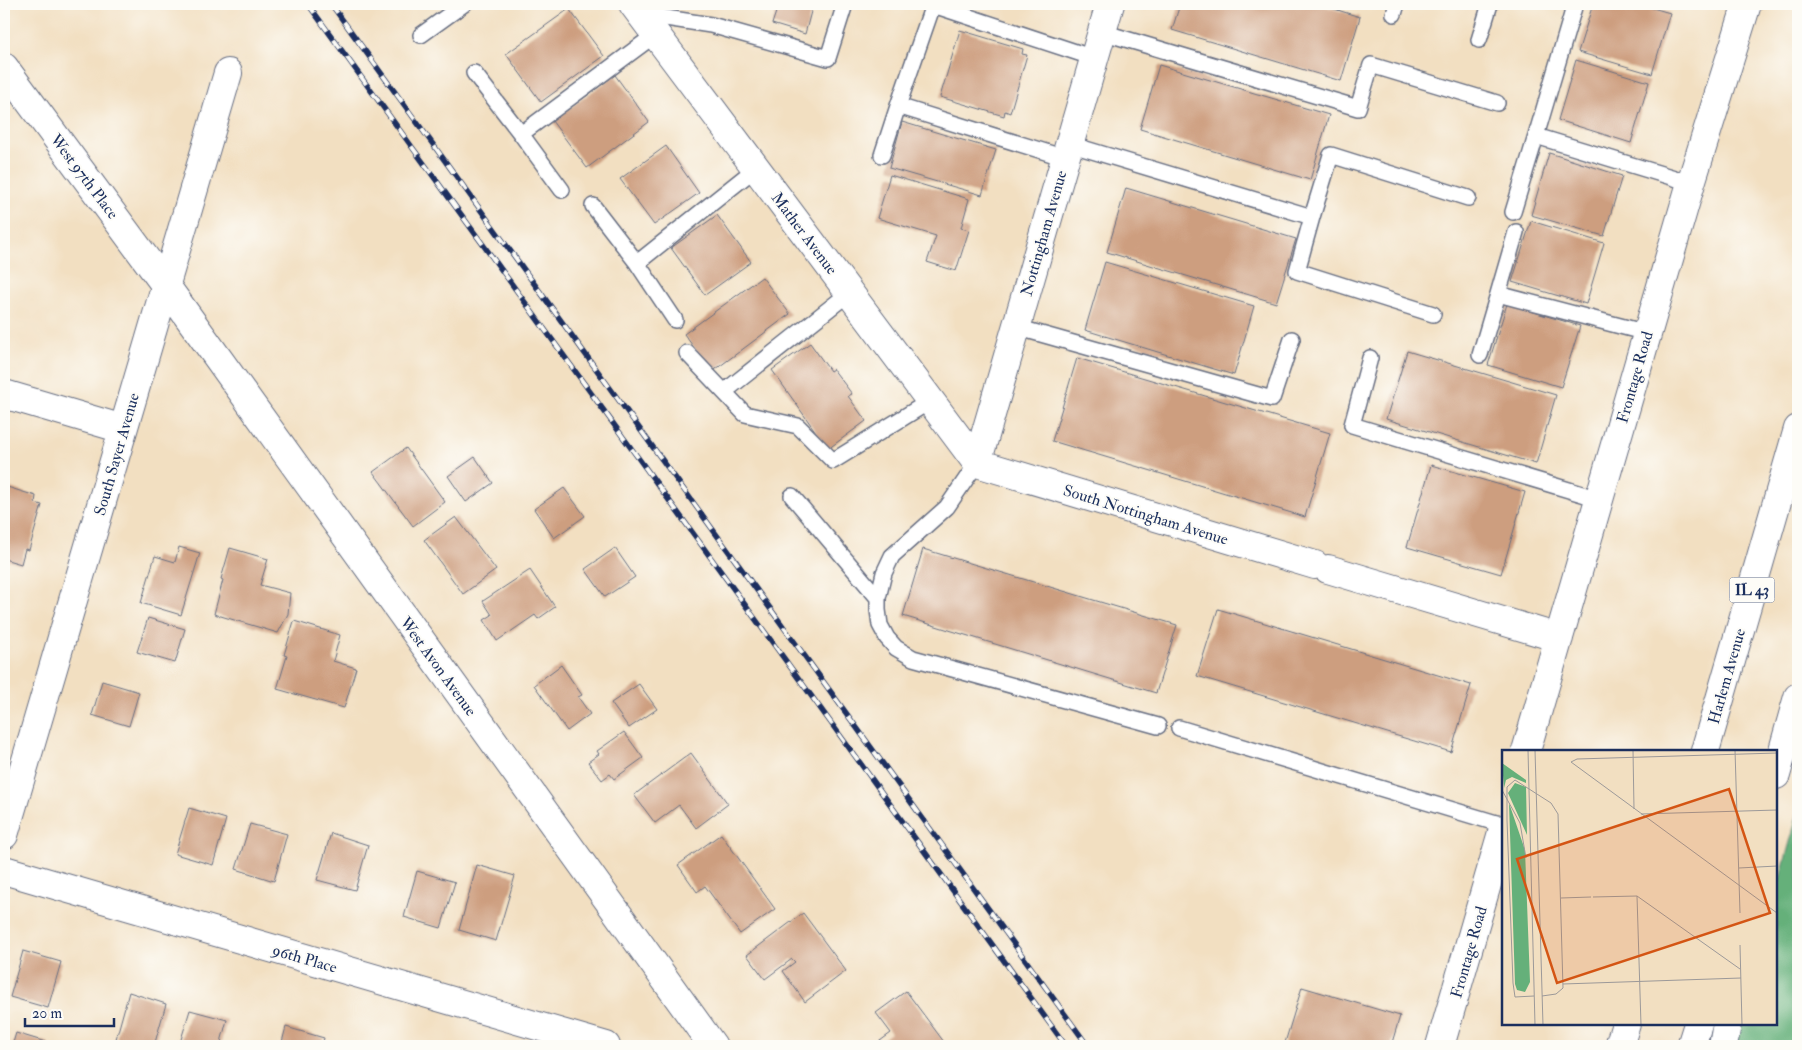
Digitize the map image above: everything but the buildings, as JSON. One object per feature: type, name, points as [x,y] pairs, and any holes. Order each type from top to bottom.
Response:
[{"type":"street","name":"Nottingham Avenue","points":[[977,463],[1110,4]]},
{"type":"street","name":"Frontage Road","points":[[1526,750],[1691,183],[1747,4]]},
{"type":"street","name":"Mather Avenue","points":[[643,17],[977,463]]},
{"type":"street","name":"West 97th Place","points":[[4,67],[166,286]]},
{"type":"street","name":"South Sayer Avenue","points":[[4,835],[228,74]]},
{"type":"street","name":"West Avon Avenue","points":[[166,286],[713,1046]]},
{"type":"street","points":[[4,394],[123,429]]},
{"type":"street","name":"Harlem Avenue","points":[[1705,750],[1798,429]]},
{"type":"street","name":"South Nottingham Avenue","points":[[977,463],[1559,638]]},
{"type":"street","points":[[1777,771],[1798,697]]},
{"type":"street","name":"Frontage Road","points":[[1440,1046],[1502,830]]},
{"type":"street","name":"96th Place","points":[[4,870],[606,1046]]},
{"type":"street","points":[[1619,1046],[1626,1025]]},
{"type":"street","points":[[1691,1046],[1698,1025]]},
{"type":"street","points":[[1723,1046],[1727,1025]]},
{"type":"lane","points":[[421,35],[464,4]]},
{"type":"lane","points":[[522,134],[643,17],[711,25],[828,58],[845,4]]},
{"type":"lane","points":[[1479,40],[1490,4]]},
{"type":"lane","points":[[1513,212],[1574,4]]},
{"type":"lane","points":[[882,155],[933,5],[1094,58]]},
{"type":"lane","points":[[1102,32],[1358,108],[1371,64],[1497,103]]},
{"type":"lane","points":[[474,73],[522,134],[562,190]]},
{"type":"lane","points":[[898,106],[1312,216]]},
{"type":"lane","points":[[1536,136],[1691,183]]},
{"type":"lane","points":[[1433,314],[1297,271],[1330,155],[1468,198]]},
{"type":"lane","points":[[637,263],[756,168]]},
{"type":"lane","points":[[593,206],[637,263],[675,320]]},
{"type":"lane","points":[[1480,355],[1516,232]]},
{"type":"lane","points":[[724,392],[850,293]]},
{"type":"lane","points":[[1498,294],[1647,333]]},
{"type":"lane","points":[[1016,327],[1272,399],[1292,339]]},
{"type":"lane","points":[[687,353],[745,414],[798,426],[833,461],[930,400]]},
{"type":"lane","points":[[1370,358],[1352,425],[1599,499]]},
{"type":"lane","points":[[977,463],[947,507],[892,556],[884,573],[878,598],[880,625],[887,638],[896,648],[913,658],[1158,726]]},
{"type":"lane","points":[[792,496],[878,598]]},
{"type":"lane","points":[[1179,728],[1502,827]]},
{"type":"green space","points":[[1798,812],[1798,1046],[1733,1046],[1740,1025],[1777,1025],[1777,889]]},
{"type":"railway","points":[[308,4],[1066,1046]]},
{"type":"railway","points":[[331,4],[1088,1046]]}]
